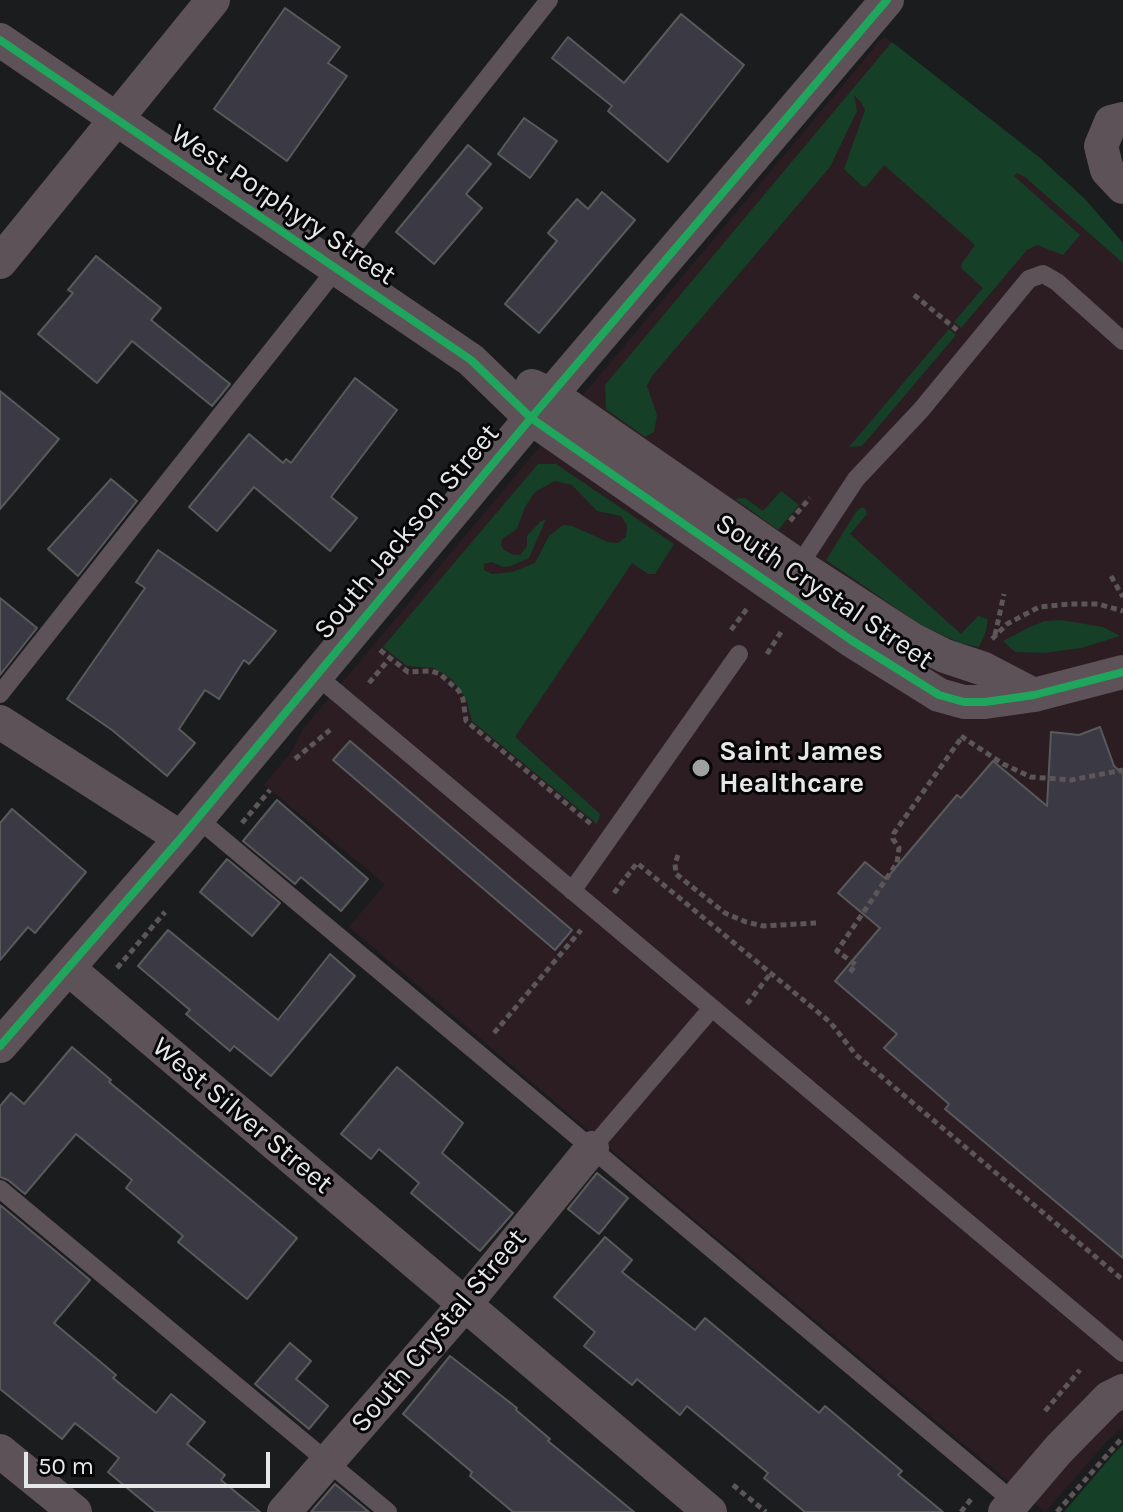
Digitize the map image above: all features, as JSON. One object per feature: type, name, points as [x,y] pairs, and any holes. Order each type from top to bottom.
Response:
[{"type":"street","points":[[0,262],[213,0]]},
{"type":"street","name":"South Jackson Street","points":[[189,828],[887,0]]},
{"type":"street","name":"West Porphyry Street","points":[[0,40],[542,406]]},
{"type":"street","points":[[1123,119],[1111,122],[1101,146],[1107,170],[1123,187]]},
{"type":"street","name":"South Crystal Street","points":[[542,406],[796,570],[939,695],[964,702],[985,702],[1034,695],[1123,672]]},
{"type":"street","points":[[0,722],[189,828],[0,1046]]},
{"type":"street","name":"West Silver Street","points":[[69,969],[710,1512]]},
{"type":"street","name":"South Crystal Street","points":[[284,1512],[465,1304],[592,1148]]},
{"type":"street","points":[[1009,1507],[1109,1398],[1123,1391]]},
{"type":"street","points":[[0,1451],[75,1512]]},
{"type":"lane","points":[[0,694],[549,0]]},
{"type":"lane","points":[[796,570],[856,479],[921,410],[1029,279],[1043,274],[1057,282],[1123,341]]},
{"type":"lane","points":[[572,891],[739,654]]},
{"type":"lane","points":[[317,676],[1123,1353]]},
{"type":"lane","points":[[189,828],[592,1148],[1009,1507]]},
{"type":"lane","points":[[592,1148],[712,1008]]},
{"type":"lane","points":[[0,1189],[388,1512]]},
{"type":"path","points":[[914,295],[961,333]]},
{"type":"path","points":[[796,570],[779,534],[819,488]]},
{"type":"path","points":[[1111,576],[1123,597]]},
{"type":"path","points":[[994,636],[1004,594]]},
{"type":"path","points":[[988,644],[1019,616],[1039,607],[1098,604],[1123,611]]},
{"type":"path","points":[[377,647],[408,672],[431,671],[451,683],[463,699],[466,721],[598,830]]},
{"type":"path","points":[[369,683],[390,658]]},
{"type":"path","points":[[295,759],[330,730]]},
{"type":"path","points":[[850,972],[856,965],[837,951],[897,863],[899,848],[893,839],[894,833],[962,737]]},
{"type":"path","points":[[626,854],[637,863]]},
{"type":"path","points":[[678,855],[676,874],[725,913],[763,926],[816,923]]},
{"type":"path","points":[[771,973],[830,1022],[856,1055],[1123,1280]]},
{"type":"path","points":[[1045,1411],[1080,1370]]},
{"type":"path","points":[[1057,1512],[1123,1437]]},
{"type":"path","points":[[724,1477],[766,1512]]},
{"type":"shaded area","name":"Saint James Healthcare","points":[[884,36],[1039,157],[1123,251],[1123,1428],[1110,1438],[1045,1512],[349,927],[385,884],[264,785],[292,751],[303,729]]},
{"type":"green space","points":[[892,42],[1039,157],[1085,199],[1123,243],[1123,263],[1017,173],[1014,176],[1080,235],[1063,255],[1037,245],[1027,250],[961,328],[954,322],[983,288],[961,268],[975,245],[884,165],[866,187],[844,169],[865,110],[854,95],[857,111],[830,167],[652,376],[647,386],[657,415],[654,432],[645,437],[606,409],[605,385]]},
{"type":"green space","points":[[949,329],[956,335],[862,446],[849,447]]},
{"type":"green space","points":[[538,464],[556,464],[674,544],[655,574],[648,574],[632,563],[515,737],[600,814],[597,824],[472,721],[466,699],[452,679],[434,668],[407,666],[383,647]],"holes":[[[555,481],[572,485],[597,511],[621,516],[627,525],[626,537],[618,543],[608,542],[563,525],[549,536],[535,563],[512,572],[492,574],[484,570],[484,564],[492,562],[503,567],[511,566],[529,558],[546,519],[527,536],[527,546],[520,555],[504,550],[502,539],[517,529],[525,507],[535,492]]]},
{"type":"green space","points":[[781,491],[799,505],[778,530],[735,499],[745,498],[763,511]]},
{"type":"green space","points":[[861,508],[865,508],[867,514],[850,534],[961,634],[978,616],[988,619],[979,647],[960,643],[921,625],[826,560]]},
{"type":"green space","points":[[1061,620],[1103,627],[1120,636],[1081,648],[1044,653],[1015,652],[1003,641],[1045,621]]},
{"type":"green space","points":[[1123,1445],[1123,1512],[1064,1512],[1116,1451]]},
{"type":"building","points":[[285,8],[340,47],[328,63],[347,76],[287,161],[214,109]]},
{"type":"building","points":[[681,14],[744,65],[668,162],[608,111],[612,106],[552,58],[568,37],[624,83]]},
{"type":"building","points":[[524,118],[557,141],[530,178],[498,154]]},
{"type":"building","points":[[468,145],[491,164],[466,194],[482,208],[434,264],[396,232]]},
{"type":"building","points":[[602,192],[635,220],[539,333],[505,304],[557,241],[548,233],[577,199],[588,209]]},
{"type":"building","points":[[96,256],[161,308],[151,320],[230,384],[212,406],[132,341],[97,383],[38,334],[73,293],[68,290]]},
{"type":"building","points":[[355,378],[397,410],[331,497],[357,518],[330,551],[254,487],[217,531],[189,507],[249,434],[283,463],[286,459],[291,463]]},
{"type":"building","points":[[0,391],[59,439],[0,509]]},
{"type":"building","points":[[111,479],[137,501],[78,576],[48,549]]},
{"type":"building","points":[[158,550],[276,631],[249,664],[244,660],[219,699],[205,690],[179,729],[195,743],[167,776],[112,730],[67,699],[145,588],[136,582]]},
{"type":"building","points":[[0,598],[37,628],[0,675]]},
{"type":"building","points":[[1100,727],[1114,766],[1123,774],[1123,1258],[945,1109],[949,1104],[884,1048],[897,1034],[835,981],[880,928],[838,893],[865,862],[886,879],[957,795],[961,798],[993,761],[1047,806],[1051,732],[1079,735]]},
{"type":"building","points":[[350,741],[572,930],[555,950],[333,760]]},
{"type":"building","points":[[277,800],[368,879],[341,911],[301,877],[295,884],[243,841]]},
{"type":"building","points":[[12,809],[86,872],[35,933],[28,927],[0,960],[0,823]]},
{"type":"building","points":[[227,859],[280,903],[252,936],[200,892]]},
{"type":"building","points":[[168,930],[278,1020],[330,954],[355,976],[271,1076],[234,1046],[230,1051],[186,1014],[190,1010],[138,966]]},
{"type":"building","points":[[72,1047],[111,1080],[109,1082],[297,1238],[247,1299],[178,1242],[183,1236],[126,1188],[132,1180],[76,1134],[25,1194],[0,1177],[0,1106],[11,1093],[24,1104]]},
{"type":"building","points":[[397,1067],[463,1123],[442,1153],[513,1213],[480,1251],[411,1193],[419,1183],[379,1149],[371,1159],[341,1134]]},
{"type":"building","points":[[597,1173],[628,1198],[599,1234],[568,1209]]},
{"type":"building","points":[[0,1205],[90,1280],[54,1323],[156,1413],[171,1394],[205,1422],[187,1444],[225,1475],[221,1480],[260,1512],[156,1512],[108,1472],[119,1458],[75,1423],[62,1439],[0,1389]]},
{"type":"building","points":[[605,1237],[632,1260],[622,1272],[695,1330],[705,1318],[819,1413],[825,1406],[902,1471],[898,1475],[943,1512],[805,1512],[764,1478],[768,1473],[687,1406],[680,1415],[637,1379],[632,1385],[584,1346],[595,1332],[554,1297]]},
{"type":"building","points":[[290,1343],[311,1361],[296,1379],[328,1406],[309,1429],[255,1384]]},
{"type":"building","points":[[450,1356],[517,1408],[550,1439],[548,1441],[634,1512],[513,1512],[470,1476],[472,1472],[403,1414]]},
{"type":"building","points":[[335,1484],[369,1512],[311,1512]]},
{"type":"cycle path","points":[[0,1046],[181,838],[531,418],[887,0]]},
{"type":"cycle path","points":[[0,40],[471,360],[531,418],[851,640],[939,695],[964,702],[985,702],[1034,695],[1123,672]]},
{"type":"place","name":"Saint James Healthcare","points":[[701,768]]}]
